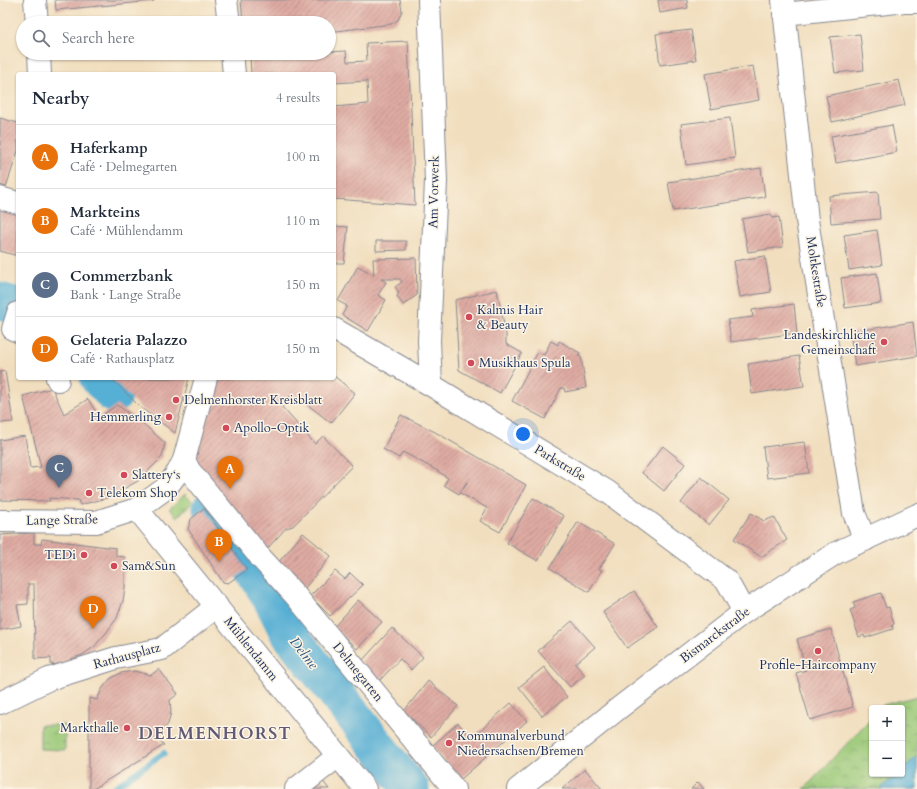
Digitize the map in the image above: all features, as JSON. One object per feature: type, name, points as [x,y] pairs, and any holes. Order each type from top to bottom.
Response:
[{"type":"street","points":[[35,0],[36,16]]},
{"type":"street","points":[[226,0],[228,16]]},
{"type":"street","name":"Am Vorwerk","points":[[429,0],[436,181],[429,341],[431,385]]},
{"type":"street","points":[[783,7],[917,2]]},
{"type":"street","name":"Moltkestraße","points":[[783,7],[807,220],[854,513],[865,540]]},
{"type":"street","points":[[39,60],[40,72]]},
{"type":"street","points":[[233,60],[234,72]]},
{"type":"street","points":[[0,198],[16,202]]},
{"type":"street","points":[[16,319],[13,329],[16,331]]},
{"type":"street","name":"Parkstraße","points":[[336,330],[431,385],[608,492],[727,581],[744,612]]},
{"type":"street","name":"Lange Straße","points":[[0,521],[96,522],[137,509],[166,488],[178,472],[184,460],[205,380]]},
{"type":"street","name":"Delmegarten","points":[[184,460],[189,470],[258,555],[295,595],[454,789]]},
{"type":"street","name":"Mühlendamm","points":[[137,509],[365,789]]},
{"type":"street","name":"Bismarckstraße","points":[[523,786],[619,708],[744,612],[836,553],[917,515]]},
{"type":"street","name":"Rathausplatz","points":[[0,703],[49,679],[116,658],[162,648],[217,606]]},
{"type":"street","points":[[296,789],[338,756]]},
{"type":"green space","points":[[185,494],[193,502],[177,517],[169,509]]},
{"type":"green space","points":[[917,696],[917,789],[804,789],[869,720],[869,777],[905,777],[905,705],[883,705]]},
{"type":"green space","points":[[40,725],[65,725],[65,750],[40,749]]},
{"type":"water","points":[[917,756],[917,789],[880,789],[894,777],[905,777],[905,767]]},
{"type":"building","points":[[55,0],[154,0],[154,1],[56,10]]},
{"type":"building","points":[[241,0],[400,0],[402,11],[398,20],[391,24],[336,31],[336,16],[242,16]]},
{"type":"building","points":[[658,0],[687,0],[688,8],[660,13]]},
{"type":"building","points":[[691,30],[696,60],[660,65],[656,34]]},
{"type":"building","points":[[860,34],[864,70],[835,73],[830,37]]},
{"type":"building","points":[[408,41],[415,205],[336,199],[336,107],[368,104],[367,81],[336,83],[336,72],[251,72],[250,60],[336,60],[336,52],[346,51],[347,62],[367,61],[366,43]]},
{"type":"building","points":[[753,66],[759,100],[711,109],[705,74]]},
{"type":"building","points":[[899,80],[905,105],[832,122],[826,96]]},
{"type":"building","points":[[0,118],[16,122],[16,157],[6,187],[0,185]]},
{"type":"building","points":[[730,118],[735,158],[686,165],[681,124]]},
{"type":"building","points":[[892,125],[897,152],[836,163],[831,136]]},
{"type":"building","points":[[761,168],[765,197],[673,211],[668,182]]},
{"type":"building","points":[[878,192],[880,219],[831,223],[829,196]]},
{"type":"building","points":[[0,209],[16,213],[16,255],[0,251]]},
{"type":"building","points":[[771,214],[772,218],[779,217],[783,247],[748,252],[742,219]]},
{"type":"building","points":[[336,226],[348,227],[344,263],[336,263]]},
{"type":"building","points":[[877,230],[882,265],[849,270],[844,235]]},
{"type":"building","points":[[376,241],[406,241],[406,250],[376,251]]},
{"type":"building","points":[[765,256],[771,292],[740,297],[734,261]]},
{"type":"building","points":[[416,258],[417,295],[403,305],[397,296],[399,293],[395,287],[402,282],[400,279],[381,279],[386,282],[378,295],[386,300],[368,331],[342,315],[347,306],[338,301],[358,266],[374,275],[373,259]]},
{"type":"building","points":[[877,273],[881,303],[845,308],[841,278]]},
{"type":"building","points":[[497,290],[506,334],[506,344],[522,353],[500,393],[459,370],[455,300]]},
{"type":"building","points":[[794,304],[797,333],[731,342],[728,320],[753,317],[752,310]]},
{"type":"building","name":"Landeskirchliche Gemeinschaft","points":[[913,322],[917,356],[855,366],[850,332]]},
{"type":"building","points":[[551,341],[558,345],[559,341],[580,353],[578,356],[581,357],[586,388],[565,392],[564,388],[561,388],[545,419],[512,401],[538,352],[544,355]]},
{"type":"building","points":[[799,356],[804,386],[752,394],[748,364]]},
{"type":"building","points":[[5,371],[13,422],[0,423],[0,372]]},
{"type":"building","points":[[336,378],[355,393],[331,423],[298,397],[295,400],[290,396],[282,407],[315,444],[323,436],[352,466],[293,526],[286,528],[267,549],[260,550],[193,468],[216,380],[336,380]]},
{"type":"building","points":[[113,380],[188,380],[175,433],[140,407]]},
{"type":"building","points":[[52,388],[64,414],[88,399],[99,417],[117,405],[140,421],[165,443],[162,457],[138,481],[107,498],[80,505],[78,500],[49,498],[50,501],[0,500],[0,440],[25,436],[30,468],[41,467],[23,396]]},
{"type":"building","points":[[401,415],[435,432],[526,485],[500,532],[480,521],[487,508],[460,493],[467,482],[459,494],[444,485],[448,478],[436,470],[403,452],[399,458],[383,449]]},
{"type":"building","points":[[805,442],[809,473],[767,478],[763,447]]},
{"type":"building","points":[[663,446],[685,464],[664,491],[642,473]]},
{"type":"building","points":[[701,477],[729,500],[709,525],[681,503]]},
{"type":"building","points":[[533,498],[564,516],[538,561],[507,543]]},
{"type":"building","points":[[204,508],[247,570],[228,583],[223,582],[188,529],[191,519]]},
{"type":"building","points":[[751,513],[764,521],[774,517],[787,540],[761,557],[734,539]]},
{"type":"building","points":[[578,522],[615,544],[599,569],[602,570],[589,592],[550,568]]},
{"type":"building","points":[[34,533],[34,544],[41,544],[42,539],[116,548],[116,556],[125,557],[125,587],[123,601],[117,618],[94,647],[82,655],[71,659],[71,662],[51,665],[51,658],[35,659],[34,584],[28,584],[28,604],[17,605],[21,626],[0,630],[0,535]]},
{"type":"building","points":[[303,533],[331,556],[304,589],[278,563]]},
{"type":"building","points":[[335,571],[345,579],[350,573],[363,585],[330,616],[310,596]]},
{"type":"building","points":[[634,591],[658,627],[627,648],[603,612]]},
{"type":"building","points":[[881,593],[886,608],[889,607],[894,624],[892,625],[893,629],[865,638],[864,635],[859,637],[850,610],[855,608],[853,602]]},
{"type":"building","points":[[358,600],[382,622],[357,649],[334,627]]},
{"type":"building","points":[[572,621],[595,647],[575,664],[585,675],[570,687],[538,651]]},
{"type":"building","points":[[392,628],[423,657],[411,670],[400,659],[380,680],[361,662]]},
{"type":"building","points":[[831,629],[853,707],[810,720],[796,673],[806,670],[797,639]]},
{"type":"building","points":[[544,667],[567,697],[542,716],[519,687]]},
{"type":"building","name":"Markthalle","points":[[159,669],[178,694],[170,700],[171,712],[168,724],[157,738],[164,745],[93,789],[89,789],[89,698],[97,700],[102,689],[110,679],[121,673],[134,671],[151,675]]},
{"type":"building","points":[[428,681],[458,706],[431,737],[404,711]]},
{"type":"building","points":[[511,703],[527,721],[461,779],[432,746],[458,723],[472,738]]},
{"type":"building","points":[[585,769],[602,789],[562,789]]},
{"type":"building","points":[[318,775],[329,789],[300,789]]},
{"type":"building","points":[[698,782],[704,789],[691,789]]},
{"type":"waterway","name":"Delme","points":[[0,301],[16,305]]},
{"type":"waterway","name":"Delme","points":[[100,380],[114,395]]},
{"type":"waterway","name":"Delme","points":[[211,508],[261,583],[287,631],[411,789]]},
{"type":"waterway","points":[[112,789],[164,753]]},
{"type":"place","name":"Kalmis Hair & Beauty","points":[[469,317]]},
{"type":"place","name":"Landeskirchliche Gemeinschaft","points":[[884,342]]},
{"type":"place","name":"Musikhaus Spula","points":[[471,363]]},
{"type":"place","name":"Delmenhorster Kreisblatt","points":[[176,400]]},
{"type":"place","name":"Hemmerling","points":[[169,417]]},
{"type":"place","name":"Apollo-Optik","points":[[226,428]]},
{"type":"place","name":"Slattery‘s","points":[[124,475]]},
{"type":"place","name":"Commerzbank","points":[[59,488]]},
{"type":"place","name":"Haferkamp","points":[[230,489]]},
{"type":"place","name":"Telekom Shop","points":[[89,493]]},
{"type":"place","name":"TEDi","points":[[84,555]]},
{"type":"place","name":"Markteins","points":[[219,562]]},
{"type":"place","name":"Sam&Sun","points":[[114,566]]},
{"type":"place","name":"Gelateria Palazzo","points":[[93,629]]},
{"type":"place","name":"Profile-Haircompany","points":[[818,651]]},
{"type":"place","name":"Markthalle","points":[[127,728]]},
{"type":"place","name":"Kommunalverbund Niedersachsen/Bremen","points":[[449,743]]},
{"type":"district","name":"DELMENHORST","points":[[215,733]]}]
